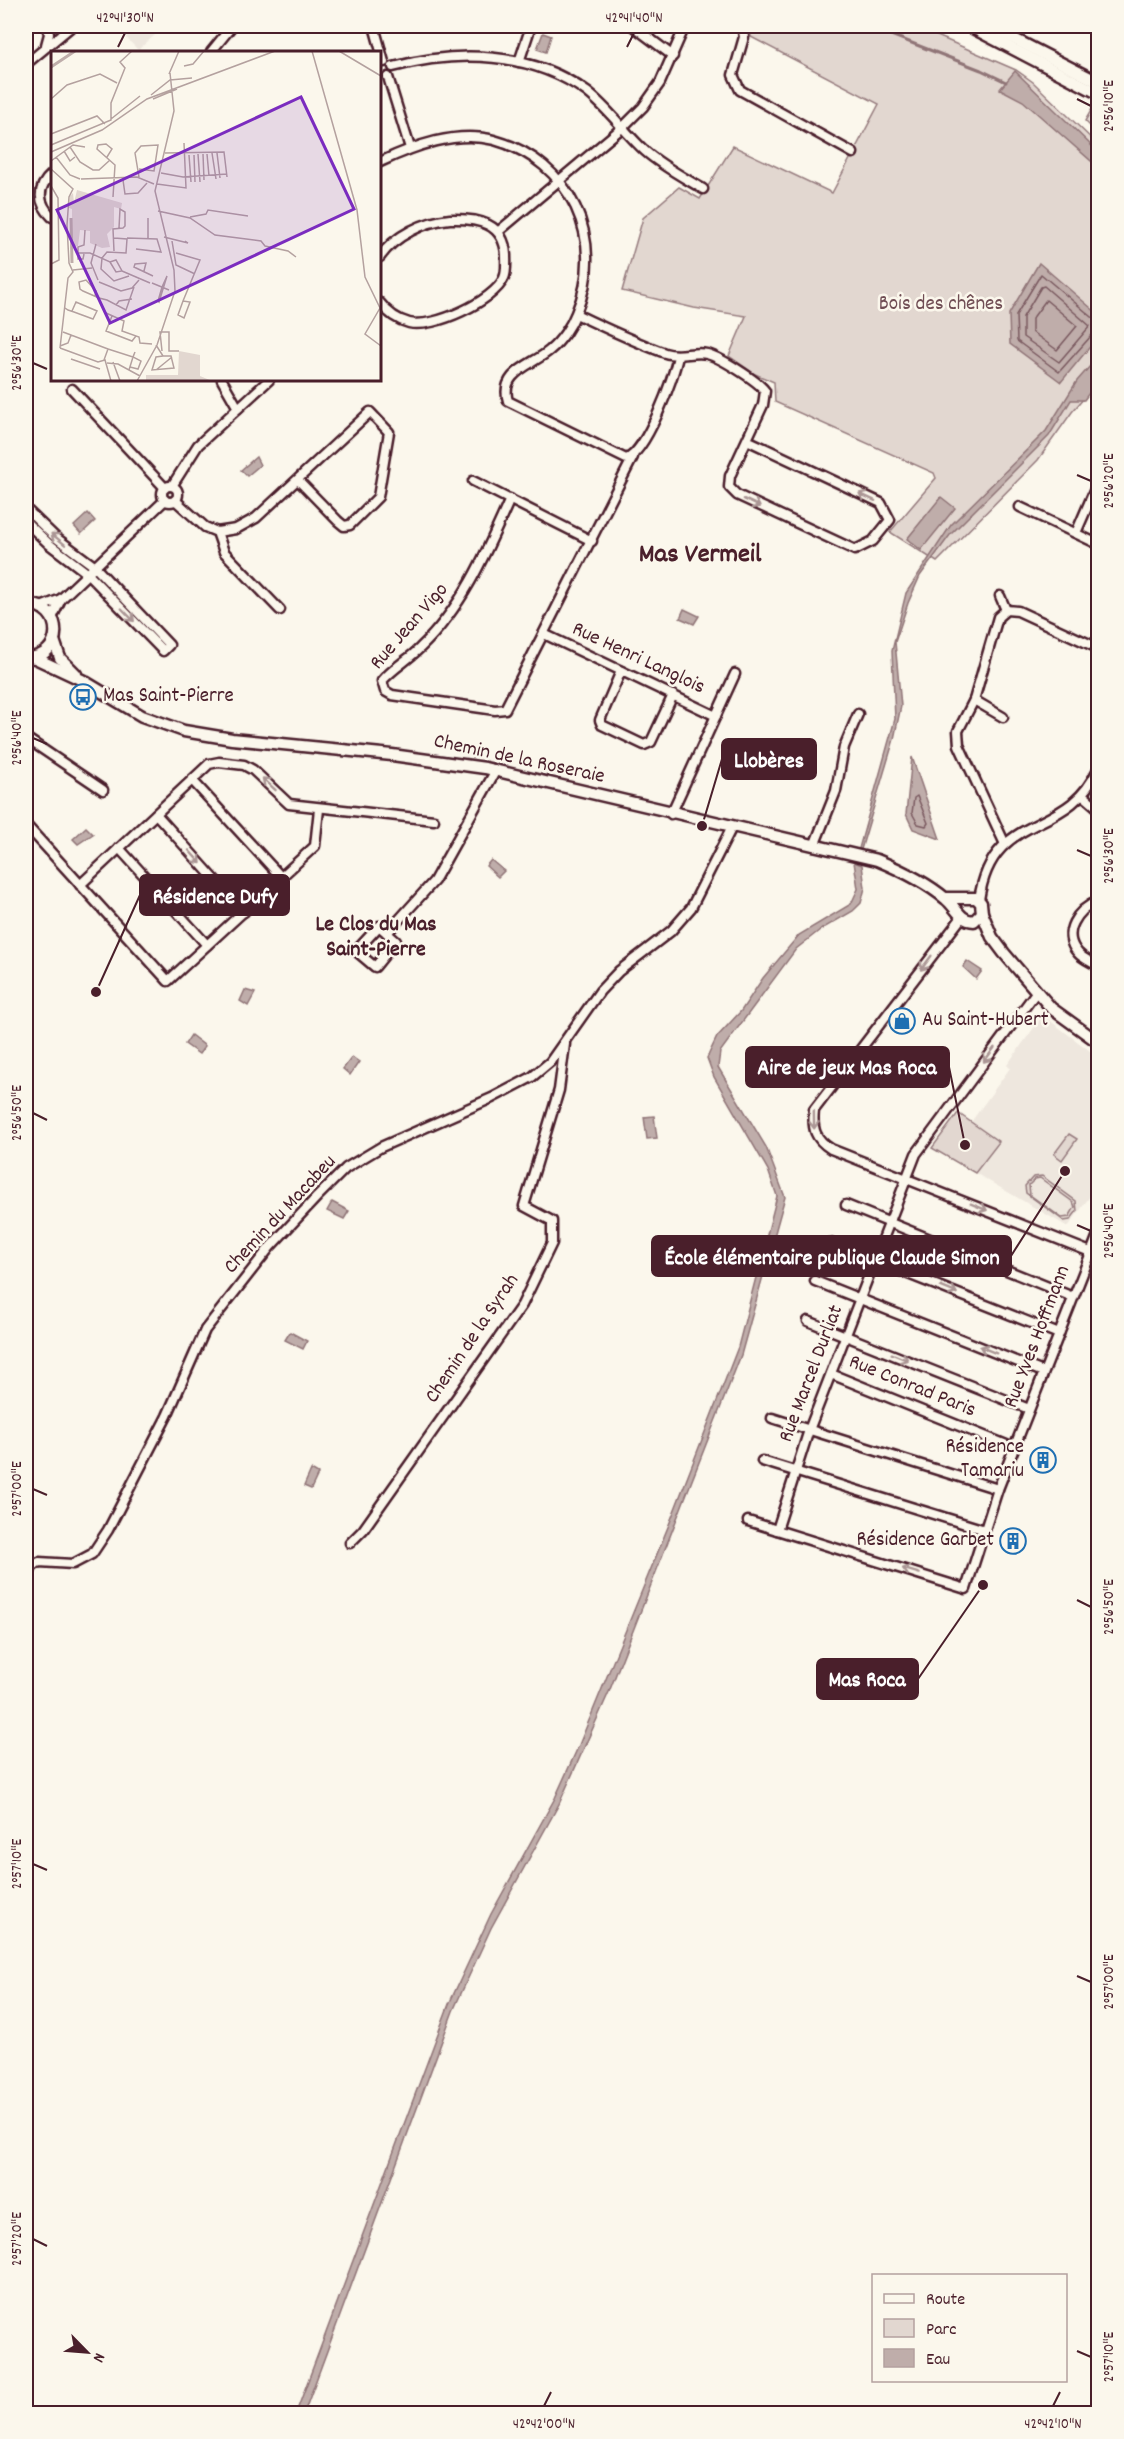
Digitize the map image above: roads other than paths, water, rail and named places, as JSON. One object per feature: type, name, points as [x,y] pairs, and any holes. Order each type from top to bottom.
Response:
[{"type":"street","points":[[46,45],[49,34],[47,26]]},
{"type":"street","points":[[26,64],[46,45],[59,38],[72,26]]},
{"type":"street","points":[[212,51],[232,26]]},
{"type":"street","points":[[374,26],[379,51]]},
{"type":"street","points":[[519,62],[531,26]]},
{"type":"street","points":[[633,26],[673,56]]},
{"type":"street","points":[[499,231],[623,127],[643,107],[660,83],[685,26]]},
{"type":"street","points":[[742,26],[744,37],[733,75],[740,90],[853,153]]},
{"type":"street","points":[[969,26],[1098,93]]},
{"type":"street","points":[[989,26],[1098,82]]},
{"type":"street","points":[[410,148],[384,75],[393,67],[428,58],[465,56],[519,62],[558,76],[587,93],[645,151],[667,168],[703,189]]},
{"type":"street","points":[[382,64],[393,67]]},
{"type":"street","points":[[381,162],[410,148],[479,136],[520,150],[560,180],[578,209],[588,250],[582,295],[576,314],[564,334],[550,350],[511,377],[506,384],[508,401],[626,459],[633,457]]},
{"type":"street","points":[[51,175],[42,186],[39,197],[41,205],[51,216]]},
{"type":"street","points":[[381,256],[390,244],[410,232],[446,219],[487,222],[499,231],[506,249],[505,278],[481,301],[454,315],[411,324],[387,312],[381,304]]},
{"type":"street","points":[[576,314],[658,350],[678,356],[706,354],[724,360],[735,370],[759,383],[765,391],[763,405],[730,477],[729,487],[737,495],[855,550],[873,541],[890,519],[881,504],[747,440]]},
{"type":"street","name":"Rue Jean Vigo","points":[[510,500],[458,604],[420,648],[382,681],[382,688],[392,695],[495,710],[505,709],[633,457],[639,450],[675,372],[678,356]]},
{"type":"street","points":[[223,381],[238,408]]},
{"type":"street","points":[[165,500],[162,494],[198,445],[268,381]]},
{"type":"street","points":[[72,389],[168,487],[177,491],[175,500]]},
{"type":"street","points":[[30,658],[50,648],[54,640],[52,618],[61,599],[165,500],[175,500],[205,527],[217,532],[236,529],[256,518],[370,412],[389,432],[378,497],[350,525],[344,526],[338,521],[298,480]]},
{"type":"street","points":[[473,482],[592,541]]},
{"type":"street","points":[[1076,533],[1098,482]]},
{"type":"street","points":[[1020,507],[1098,544]]},
{"type":"street","points":[[26,509],[55,537],[94,566],[169,645],[163,651],[87,573],[49,544],[26,522]]},
{"type":"street","points":[[217,532],[224,552],[280,610]]},
{"type":"street","points":[[999,596],[1006,610]]},
{"type":"street","points":[[26,604],[41,607],[61,599]]},
{"type":"street","points":[[41,607],[52,618]]},
{"type":"street","points":[[1004,842],[959,745],[958,731],[974,700],[998,617],[1006,610],[1018,611],[1098,648]]},
{"type":"street","name":"Rue Henri Langlois","points":[[544,634],[716,716]]},
{"type":"street","name":"Chemin de la Roseraie","points":[[54,640],[60,658],[82,680]]},
{"type":"street","name":"Chemin de la Roseraie","points":[[30,658],[82,680],[142,716],[184,731],[232,739],[392,755],[496,770],[670,814],[877,860],[906,872],[945,898],[960,914]]},
{"type":"street","points":[[621,671],[600,720],[602,725],[644,745],[651,741],[673,695]]},
{"type":"street","points":[[670,814],[735,674]]},
{"type":"street","points":[[974,700],[1003,717]]},
{"type":"street","points":[[814,846],[836,791],[843,747],[858,714]]},
{"type":"street","points":[[26,738],[103,790]]},
{"type":"street","points":[[80,885],[209,764],[219,762],[244,765],[253,770],[290,804],[434,820]]},
{"type":"street","points":[[1095,1253],[819,1141],[813,1126],[814,1110],[960,914],[960,904],[971,898],[981,884],[986,870],[1004,842],[1071,806],[1083,795],[1098,769]]},
{"type":"street","points":[[387,933],[434,881],[496,770]]},
{"type":"street","points":[[192,780],[281,877]]},
{"type":"street","points":[[1083,795],[1098,808]]},
{"type":"street","points":[[26,825],[168,981],[315,846],[319,809]]},
{"type":"street","points":[[156,814],[244,912]]},
{"type":"street","name":"Chemin du Macabeu","points":[[26,1580],[32,1567],[39,1562],[73,1564],[92,1554],[108,1530],[167,1416],[206,1330],[270,1247],[346,1168],[401,1136],[492,1098],[532,1077],[550,1062],[600,992],[619,971],[671,931],[691,908],[732,827]]},
{"type":"street","points":[[120,848],[207,945]]},
{"type":"street","points":[[945,898],[971,898],[982,906],[978,917]]},
{"type":"street","points":[[1098,901],[1079,913],[1070,933],[1073,946],[1080,955],[1098,966]]},
{"type":"street","points":[[960,914],[978,917],[1051,1008],[1098,1042]]},
{"type":"street","points":[[379,926],[387,933],[396,941],[375,967],[356,951],[379,926]]},
{"type":"street","name":"Rue Marcel Durliat","points":[[777,1530],[809,1430],[916,1154],[1037,991]]},
{"type":"street","name":"Chemin de la Syrah","points":[[350,1543],[363,1530],[522,1305],[552,1243],[552,1221],[524,1206],[559,1090],[565,1044]]},
{"type":"street","points":[[846,1205],[1073,1297]]},
{"type":"street","name":"Rue Yves Hoffmann","points":[[777,1530],[966,1589],[998,1488],[1073,1297],[1095,1253],[1098,1235]]},
{"type":"street","points":[[830,1243],[1059,1334]]},
{"type":"street","points":[[815,1281],[1043,1372]]},
{"type":"street","points":[[808,1321],[1029,1409]]},
{"type":"street","name":"Rue Conrad Paris","points":[[831,1374],[1014,1448]]},
{"type":"street","points":[[772,1418],[998,1488]]},
{"type":"street","points":[[762,1461],[985,1530]]},
{"type":"street","points":[[748,1521],[777,1530]]},
{"type":"water","points":[[543,33],[551,36],[546,52],[537,49]]},
{"type":"water","points":[[1015,71],[1098,152],[1098,167],[1023,101],[1000,89]]},
{"type":"water","points":[[1039,263],[1098,314],[1098,337],[1061,382],[1010,344],[1009,314]]},
{"type":"water","points":[[1098,357],[1098,381],[1084,400],[1071,400],[1049,436],[950,535],[920,576],[895,642],[901,706],[894,739],[860,853],[858,852],[895,719],[892,651],[906,593],[951,525],[1046,431],[1077,381]]},
{"type":"water","points":[[256,457],[260,465],[247,476],[241,470]]},
{"type":"water","points":[[941,497],[955,508],[921,550],[907,539]]},
{"type":"water","points":[[88,513],[95,521],[81,534],[74,526]]},
{"type":"water","points":[[684,609],[699,616],[694,624],[680,618]]},
{"type":"water","points":[[912,757],[940,839],[913,829],[906,814]]},
{"type":"water","points":[[86,827],[93,834],[78,844],[73,839]]},
{"type":"water","points":[[491,860],[504,871],[498,877],[486,866]]},
{"type":"water","points":[[854,862],[862,865],[865,888],[861,903],[853,911],[820,930],[796,949],[720,1052],[718,1067],[766,1147],[785,1197],[741,1355],[609,1692],[559,1804],[491,1928],[453,2011],[304,2413],[296,2413],[449,2004],[491,1914],[555,1798],[579,1745],[738,1347],[777,1196],[768,1170],[714,1077],[707,1058],[717,1037],[741,1011],[763,978],[799,935],[851,904],[858,889]]},
{"type":"water","points":[[967,961],[982,971],[976,979],[963,967]]},
{"type":"water","points":[[245,990],[255,993],[248,1006],[240,1001]]},
{"type":"water","points":[[191,1035],[205,1046],[199,1054],[185,1044]]},
{"type":"water","points":[[352,1057],[359,1062],[350,1075],[343,1069]]},
{"type":"water","points":[[654,1116],[657,1138],[647,1139],[644,1117]]},
{"type":"water","points":[[332,1202],[349,1211],[344,1219],[327,1211]]},
{"type":"water","points":[[290,1332],[307,1341],[303,1349],[285,1340]]},
{"type":"water","points":[[311,1470],[318,1474],[311,1489],[304,1486]]},
{"type":"water","points":[[29,1613],[35,1618],[31,1624],[31,1630],[26,1635],[26,1615]]},
{"type":"waterway","points":[[868,26],[1006,82]]},
{"type":"place","name":"Mas Saint-Pierre","points":[[83,697]]},
{"type":"place","name":"Llobères","points":[[702,826]]},
{"type":"place","name":"Résidence Dufy","points":[[96,992]]},
{"type":"place","name":"Au Saint-Hubert","points":[[902,1021]]},
{"type":"place","name":"Aire de jeux Mas Roca","points":[[965,1145]]},
{"type":"place","name":"École élémentaire publique Claude Simon","points":[[1065,1171]]},
{"type":"place","name":"Résidence Tamariu","points":[[1043,1460]]},
{"type":"place","name":"Résidence Garbet","points":[[1013,1541]]},
{"type":"place","name":"Mas Roca","points":[[983,1585]]},
{"type":"district","name":"Mas Vermeil","points":[[700,555]]},
{"type":"district","name":"Le Clos du Mas Saint-Pierre","points":[[376,938]]},
{"type":"park label","name":"Bois des chênes","points":[[941,305]]}]
